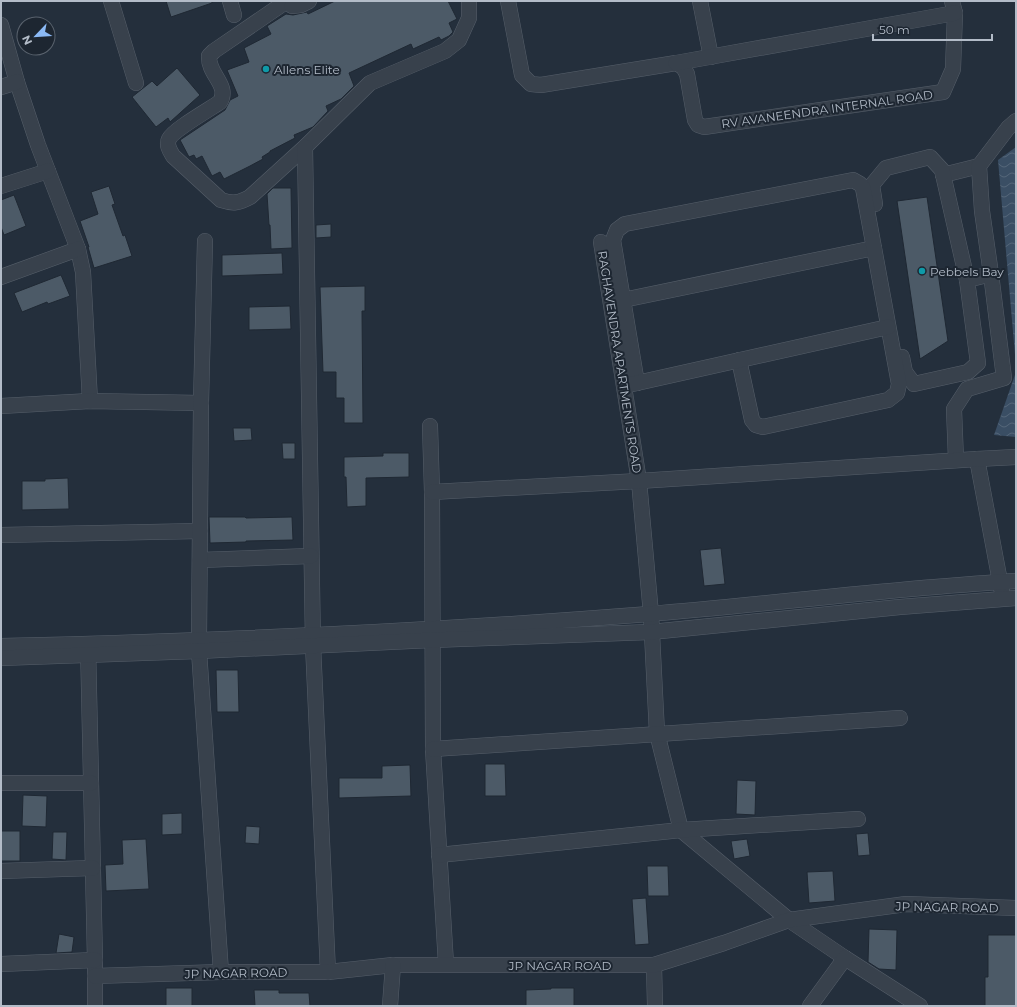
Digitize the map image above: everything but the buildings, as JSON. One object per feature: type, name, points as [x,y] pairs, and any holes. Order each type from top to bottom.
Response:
[{"type":"street","points":[[111,1],[136,83]]},
{"type":"street","points":[[309,1],[301,5],[290,4],[214,51],[209,56],[208,64],[223,89],[223,97],[220,102],[169,138],[168,147],[173,156],[221,200],[230,203],[240,202],[250,197],[306,147],[370,83],[445,51],[459,40],[469,18],[469,1]]},
{"type":"street","name":"RV AVANEENDRA INTERNAL ROAD","points":[[508,1],[522,75],[531,84],[541,85],[711,57],[954,7],[953,69],[943,92],[704,126],[698,125],[695,120],[687,74],[683,67],[676,63]]},
{"type":"street","points":[[700,1],[711,57]]},
{"type":"street","points":[[1,25],[17,82],[48,171],[78,249],[83,272],[90,401]]},
{"type":"street","points":[[1,87],[17,82]]},
{"type":"street","points":[[943,175],[979,166],[1008,128],[1016,121]]},
{"type":"street","points":[[306,147],[312,640],[328,972]]},
{"type":"street","points":[[930,157],[942,170],[967,280],[978,363],[968,372],[914,384],[905,372],[872,184],[886,168],[930,157]]},
{"type":"street","points":[[956,460],[954,409],[967,389],[1004,378],[982,211],[979,166]]},
{"type":"street","points":[[1,186],[48,171]]},
{"type":"street","points":[[739,360],[752,420],[756,425],[763,427],[888,400],[897,394],[899,384],[863,188],[860,184],[853,180],[625,224],[617,230],[613,240],[623,300],[630,384],[888,327]]},
{"type":"street","points":[[205,241],[201,403],[199,646],[221,972]]},
{"type":"street","name":"RAGHAVENDRA APARTMENTS ROAD","points":[[601,242],[630,384],[650,614],[657,733],[681,830]]},
{"type":"street","points":[[623,300],[874,248]]},
{"type":"street","points":[[1,277],[78,249]]},
{"type":"street","points":[[967,280],[991,274]]},
{"type":"street","points":[[1,406],[90,401],[201,403]]},
{"type":"street","points":[[430,426],[432,492],[433,749],[446,964]]},
{"type":"street","points":[[432,492],[639,481],[1016,457]]},
{"type":"street","points":[[1,646],[88,649],[199,646],[432,634],[651,632],[900,606],[1010,598],[1000,582],[977,459]]},
{"type":"street","points":[[1,535],[200,531]]},
{"type":"street","points":[[200,560],[311,556]]},
{"type":"street","points":[[432,634],[901,589],[1016,581]]},
{"type":"street","points":[[1,658],[88,649]]},
{"type":"street","points":[[88,649],[96,960],[95,1006]]},
{"type":"street","points":[[433,749],[900,718]]},
{"type":"street","points":[[1,783],[91,783]]},
{"type":"street","points":[[439,855],[681,830],[858,819]]},
{"type":"street","points":[[681,830],[789,920],[920,1006]]},
{"type":"street","points":[[1,872],[93,868]]},
{"type":"street","name":"JP NAGAR ROAD","points":[[95,976],[221,972],[328,972],[393,965],[654,965],[724,943],[789,920],[906,904],[1016,908]]},
{"type":"street","points":[[810,1006],[845,958]]},
{"type":"street","points":[[1,964],[96,960]]},
{"type":"street","points":[[390,1006],[393,965]]},
{"type":"street","points":[[654,965],[655,1006]]},
{"type":"water","points":[[1016,147],[1016,366],[998,160]]},
{"type":"water","points":[[1016,372],[1016,437],[994,435]]},
{"type":"place","name":"Allens Elite","points":[[266,69]]},
{"type":"place","name":"Pebbels Bay","points":[[922,271]]}]
